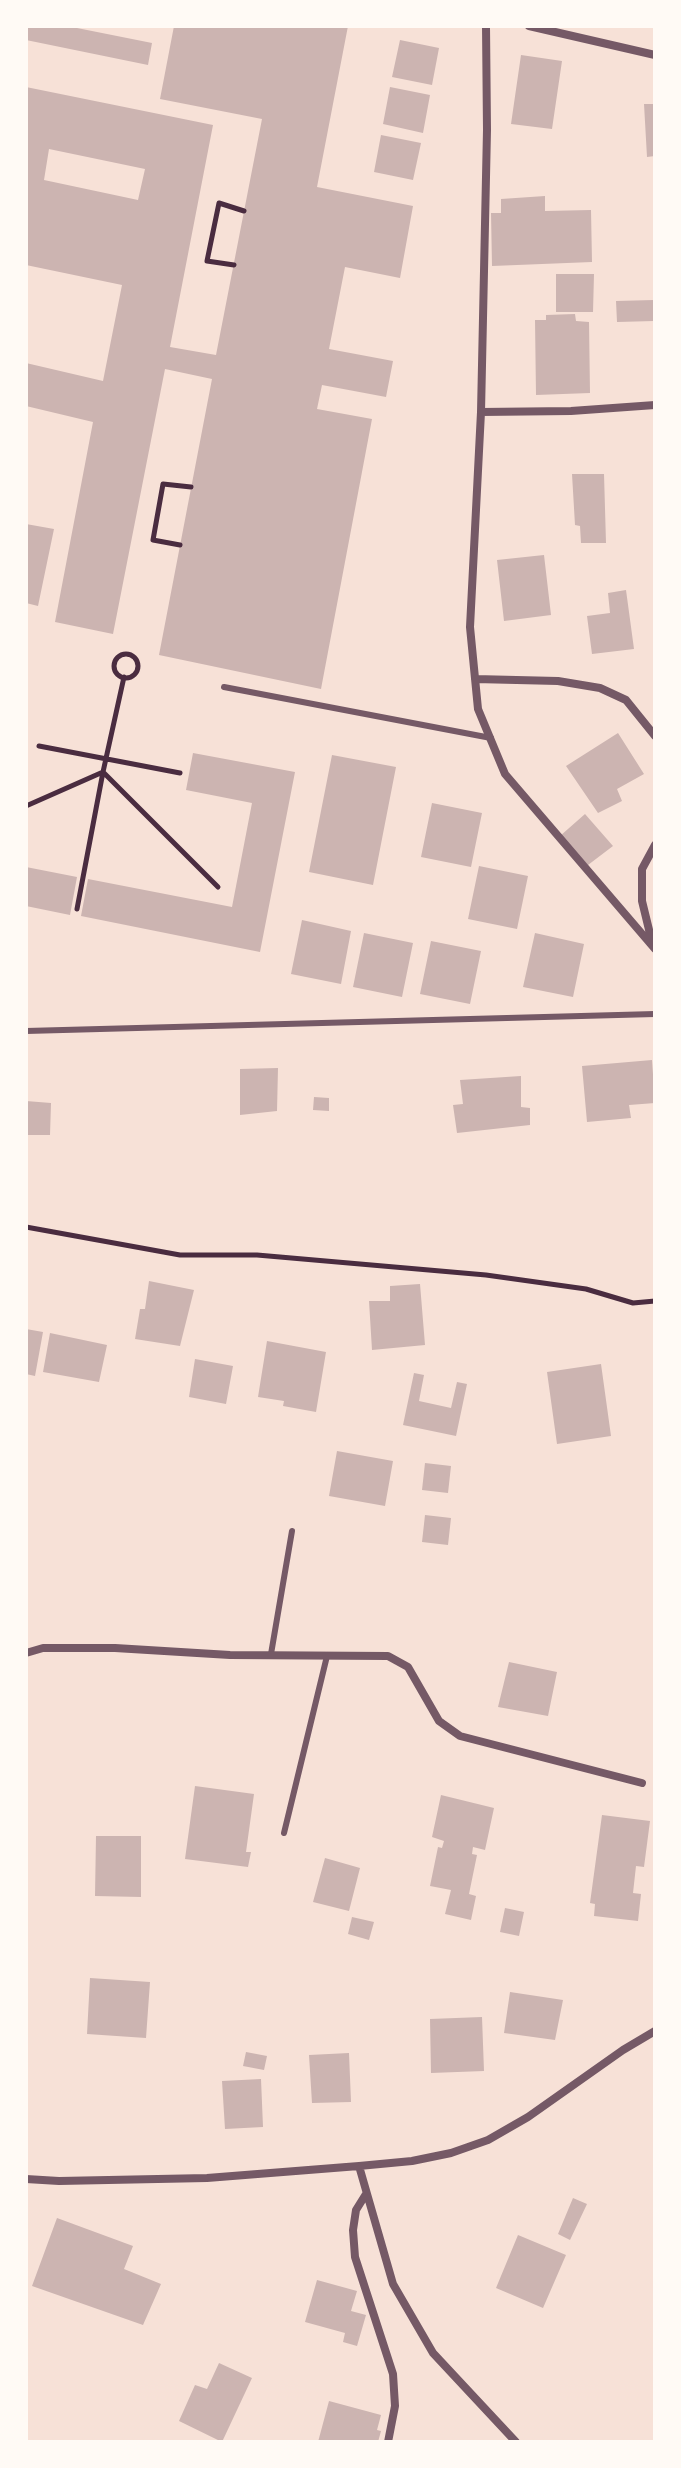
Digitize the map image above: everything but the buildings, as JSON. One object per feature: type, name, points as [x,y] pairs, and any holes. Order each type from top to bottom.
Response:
[{"type":"street","points":[[486,26],[481,412],[470,627],[478,709],[505,774],[654,948]]},
{"type":"street","points":[[529,26],[655,55]]},
{"type":"street","points":[[481,412],[571,411],[655,405]]},
{"type":"street","points":[[475,679],[558,681],[600,688],[626,700],[655,736]]},
{"type":"street","points":[[654,948],[642,901],[642,869],[655,845]]},
{"type":"street","points":[[26,1653],[43,1648],[115,1648],[230,1655],[388,1656],[408,1667],[439,1721],[460,1736],[642,1783]]},
{"type":"street","points":[[26,2179],[207,2178],[359,2166],[438,2156],[488,2140],[528,2117],[655,2031]]},
{"type":"street","points":[[359,2166],[393,2284],[433,2353],[516,2442]]},
{"type":"street","points":[[366,2194],[356,2210],[353,2230],[355,2257],[393,2374],[395,2406],[388,2442]]},
{"type":"lane","points":[[224,687],[491,738]]},
{"type":"lane","points":[[26,1031],[655,1014]]},
{"type":"lane","points":[[271,1654],[292,1531]]},
{"type":"lane","points":[[284,1833],[327,1656]]},
{"type":"path","points":[[234,265],[207,261],[219,203],[244,211]]},
{"type":"path","points":[[180,545],[153,540],[163,484],[191,487]]},
{"type":"path","points":[[123,653],[128,653],[133,655],[139,666],[132,676],[124,677],[114,664],[123,653]]},
{"type":"path","points":[[77,909],[124,677]]},
{"type":"path","points":[[39,746],[180,773]]},
{"type":"path","points":[[26,806],[103,772]]},
{"type":"path","points":[[103,772],[218,887]]},
{"type":"path","points":[[26,1227],[180,1255],[257,1255],[486,1275],[586,1289],[633,1303],[655,1301]]}]
